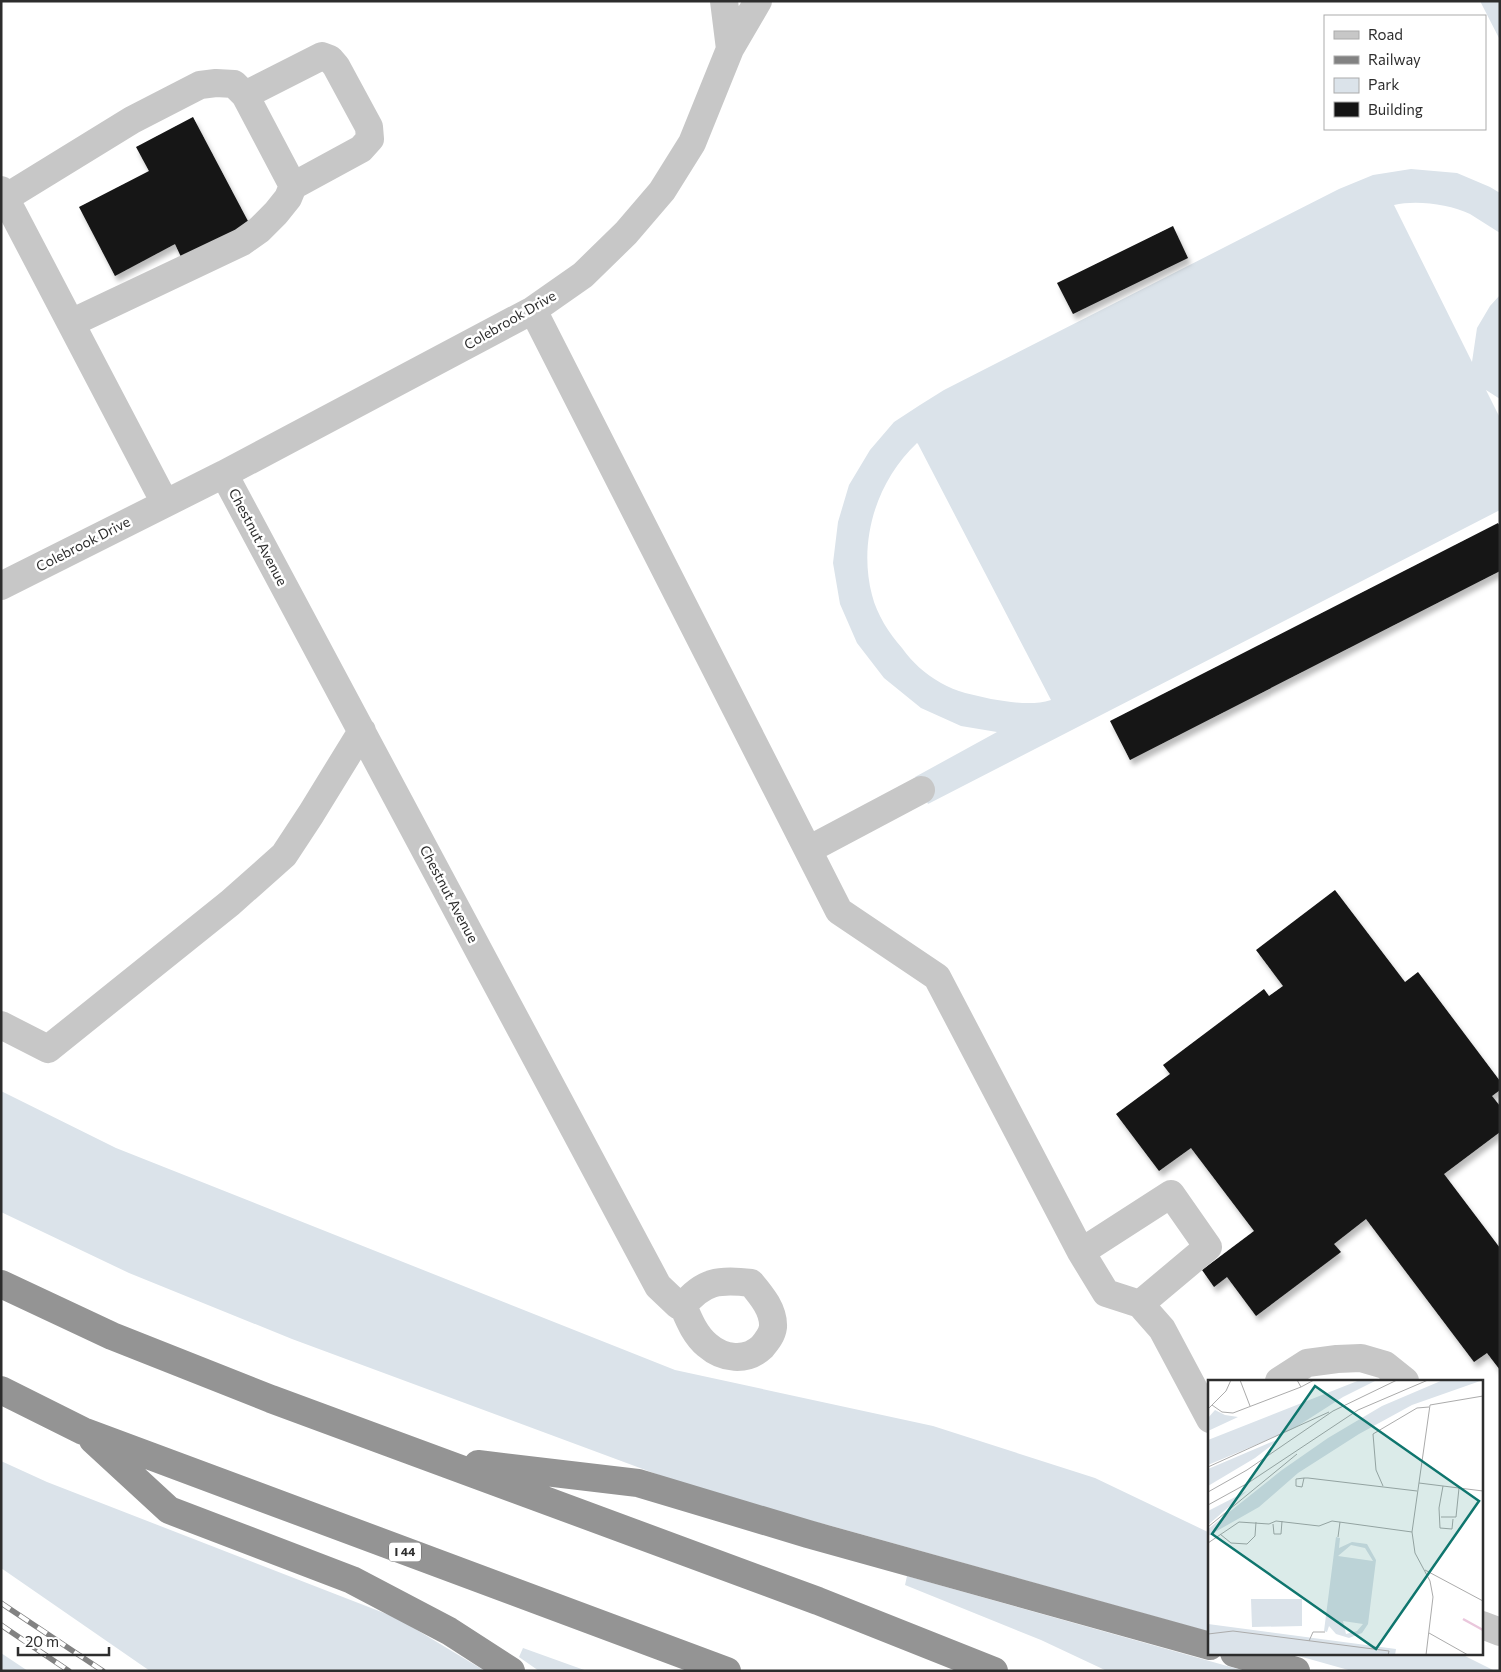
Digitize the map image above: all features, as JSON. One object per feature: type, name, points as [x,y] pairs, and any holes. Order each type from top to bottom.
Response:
[{"type":"highway","points":[[1,1284],[112,1336],[271,1399],[818,1600],[994,1671]]},
{"type":"highway","name":"I 44","points":[[1,1390],[83,1431],[727,1671]]},
{"type":"highway","points":[[83,1431],[169,1510],[352,1580],[448,1631],[511,1671]]},
{"type":"highway","points":[[431,1458],[638,1483],[808,1534],[1208,1645]]},
{"type":"highway","points":[[1237,1654],[1296,1671]]},
{"type":"street","points":[[724,1],[730,49]]},
{"type":"street","name":"Colebrook Drive","points":[[1,586],[224,474],[532,310],[583,275],[626,233],[662,191],[692,143],[730,49],[758,1]]},
{"type":"street","points":[[71,323],[242,242],[259,230],[276,213],[288,198],[293,186],[361,149],[370,139],[369,127],[336,66],[322,56],[245,95]]},
{"type":"street","points":[[165,503],[3,194],[132,120],[200,85],[216,82],[234,84],[245,95],[293,186]]},
{"type":"street","points":[[532,310],[839,911],[937,977],[1081,1252],[1106,1293],[1140,1304],[1162,1329],[1208,1415]]},
{"type":"street","name":"Chestnut Avenue","points":[[224,474],[658,1286],[678,1304],[683,1306]]},
{"type":"street","points":[[1,1026],[48,1049],[223,909],[284,855],[362,731]]},
{"type":"street","points":[[808,850],[921,790]]},
{"type":"street","points":[[1081,1252],[1171,1194],[1208,1247],[1140,1304]]},
{"type":"street","points":[[1281,1380],[1307,1363],[1337,1358],[1361,1358],[1385,1365],[1404,1380]]},
{"type":"street","points":[[1484,1626],[1500,1632]]},
{"type":"green space","points":[[1480,1],[1500,1],[1500,40]]},
{"type":"green space","points":[[1411,169],[1457,173],[1500,193],[1500,233],[1470,214],[1443,205],[1412,203],[1394,205],[1472,362],[1477,328],[1490,306],[1500,295],[1500,399],[1486,390],[1500,418],[1500,510],[928,804],[915,777],[997,732],[961,726],[921,708],[884,678],[857,643],[840,604],[833,563],[838,522],[849,485],[870,450],[894,422],[944,390],[1339,189],[1373,175]],"holes":[[[918,444],[1051,700],[1021,703],[991,699],[972,695],[947,686],[929,675],[915,663],[880,617],[874,602],[868,575],[869,533],[881,494],[903,459]]]},
{"type":"green space","points":[[1,1091],[116,1148],[675,1370],[933,1426],[1095,1478],[1208,1532],[1208,1631],[828,1525],[729,1501],[292,1339],[129,1273],[1,1212]]},
{"type":"green space","points":[[1,1461],[47,1482],[397,1618],[485,1671],[150,1671],[1,1568]]},
{"type":"green space","points":[[907,1576],[1245,1671],[1107,1671],[1041,1640],[905,1585]]},
{"type":"green space","points":[[523,1648],[587,1671],[539,1671],[519,1657]]},
{"type":"green space","points":[[1,1653],[28,1671],[1,1671]]},
{"type":"green space","points":[[1292,1654],[1461,1654],[1495,1671],[1352,1671]]},
{"type":"building","points":[[193,117],[249,223],[182,259],[175,244],[115,276],[79,207],[149,171],[136,147]]},
{"type":"building","points":[[1173,226],[1188,258],[1073,314],[1057,283]]},
{"type":"building","points":[[1498,523],[1500,526],[1500,571],[1130,760],[1110,721]]},
{"type":"building","points":[[1335,890],[1405,982],[1418,972],[1500,1081],[1500,1090],[1492,1096],[1500,1106],[1500,1132],[1444,1174],[1500,1248],[1500,1370],[1487,1353],[1474,1362],[1366,1219],[1334,1244],[1341,1252],[1256,1316],[1227,1277],[1214,1287],[1202,1270],[1254,1231],[1191,1148],[1159,1171],[1116,1114],[1170,1074],[1163,1065],[1264,989],[1269,996],[1283,986],[1256,950]]},
{"type":"railway","points":[[1,1603],[103,1671]]},
{"type":"railway","points":[[1,1625],[69,1671]]}]
